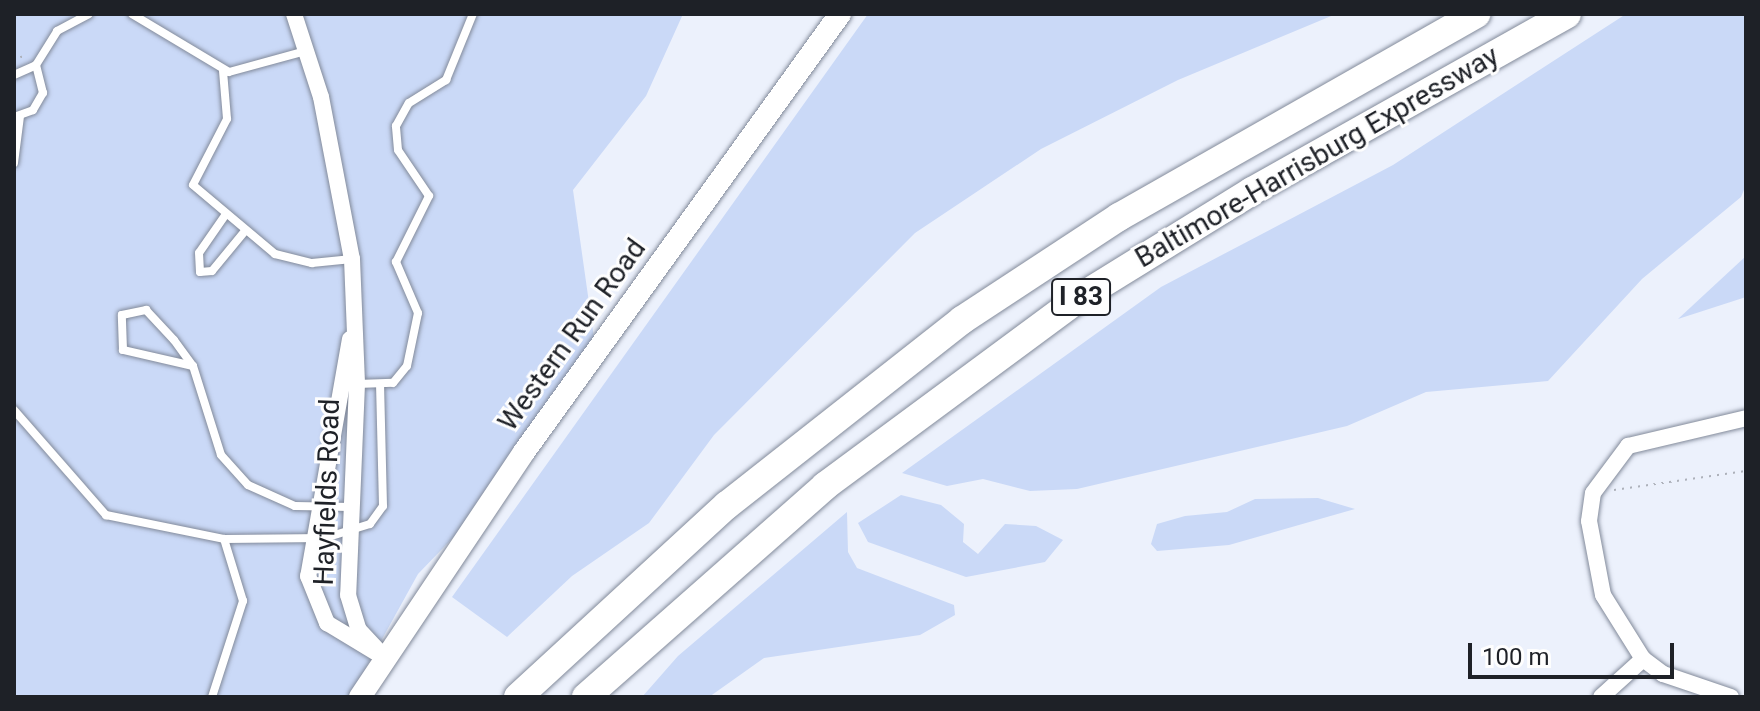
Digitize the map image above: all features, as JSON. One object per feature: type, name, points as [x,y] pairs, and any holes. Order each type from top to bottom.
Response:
[{"type":"highway","name":"Baltimore-Harrisburg Expressway","points":[[518,697],[727,505],[962,320],[1119,217],[1476,14]]},
{"type":"highway","name":"Baltimore-Harrisburg Expressway","points":[[586,697],[825,486],[1079,298],[1252,191],[1567,14]]},
{"type":"street","name":"Hayfields Road","points":[[294,14],[307,51],[352,259],[357,384],[350,528],[352,613],[385,658]]},
{"type":"street","name":"Western Run Road","points":[[360,697],[840,14]]},
{"type":"street","name":"Hayfields Road","points":[[356,310],[308,576],[317,610],[344,636],[385,658]]},
{"type":"street","points":[[1731,697],[1663,674],[1643,659],[1603,595],[1589,521],[1593,493],[1628,446],[1746,418]]},
{"type":"street","points":[[1601,697],[1643,659]]},
{"type":"lane","points":[[14,75],[36,65],[57,31],[89,14]]},
{"type":"lane","points":[[132,14],[223,71],[307,51]]},
{"type":"lane","points":[[357,384],[380,387],[407,366],[418,313],[396,262],[429,196],[398,150],[396,126],[409,103],[446,80],[473,14]]},
{"type":"lane","points":[[14,163],[17,117],[43,93],[36,65]]},
{"type":"lane","points":[[223,71],[227,119],[193,185],[245,231],[292,260],[352,259]]},
{"type":"lane","points":[[226,214],[199,253],[197,269],[212,271],[245,231]]},
{"type":"lane","points":[[193,366],[123,350],[122,315],[146,310],[193,366],[214,439],[233,471],[279,502],[351,507]]},
{"type":"lane","points":[[14,410],[106,515],[224,539],[315,539],[370,524],[385,494],[376,429],[380,387]]},
{"type":"lane","points":[[212,697],[243,601],[224,539]]},
{"type":"path","points":[[1593,493],[1746,471]]},
{"type":"shaded area","points":[[14,14],[683,14],[646,96],[573,190],[594,338],[470,520],[418,574],[350,697],[14,697]]},
{"type":"shaded area","points":[[868,14],[1336,14],[1178,80],[1041,149],[915,233],[714,435],[649,523],[572,576],[507,637],[452,597]]},
{"type":"shaded area","points":[[1626,14],[1746,14],[1746,185],[1741,197],[1642,279],[1548,381],[1426,392],[1347,426],[1077,489],[1030,491],[983,479],[947,486],[902,473],[1161,287],[1393,165]]},
{"type":"shaded area","points":[[1746,256],[1746,297],[1678,319]]},
{"type":"shaded area","points":[[901,495],[941,505],[964,524],[963,542],[978,554],[1005,524],[1036,526],[1063,540],[1045,562],[966,577],[868,542],[858,523]]},
{"type":"shaded area","points":[[1318,498],[1355,509],[1229,545],[1157,551],[1151,544],[1157,524],[1185,516],[1227,512],[1255,499]]},
{"type":"shaded area","points":[[847,512],[848,552],[857,568],[954,605],[955,615],[920,635],[764,658],[709,697],[642,697],[678,656]]}]
